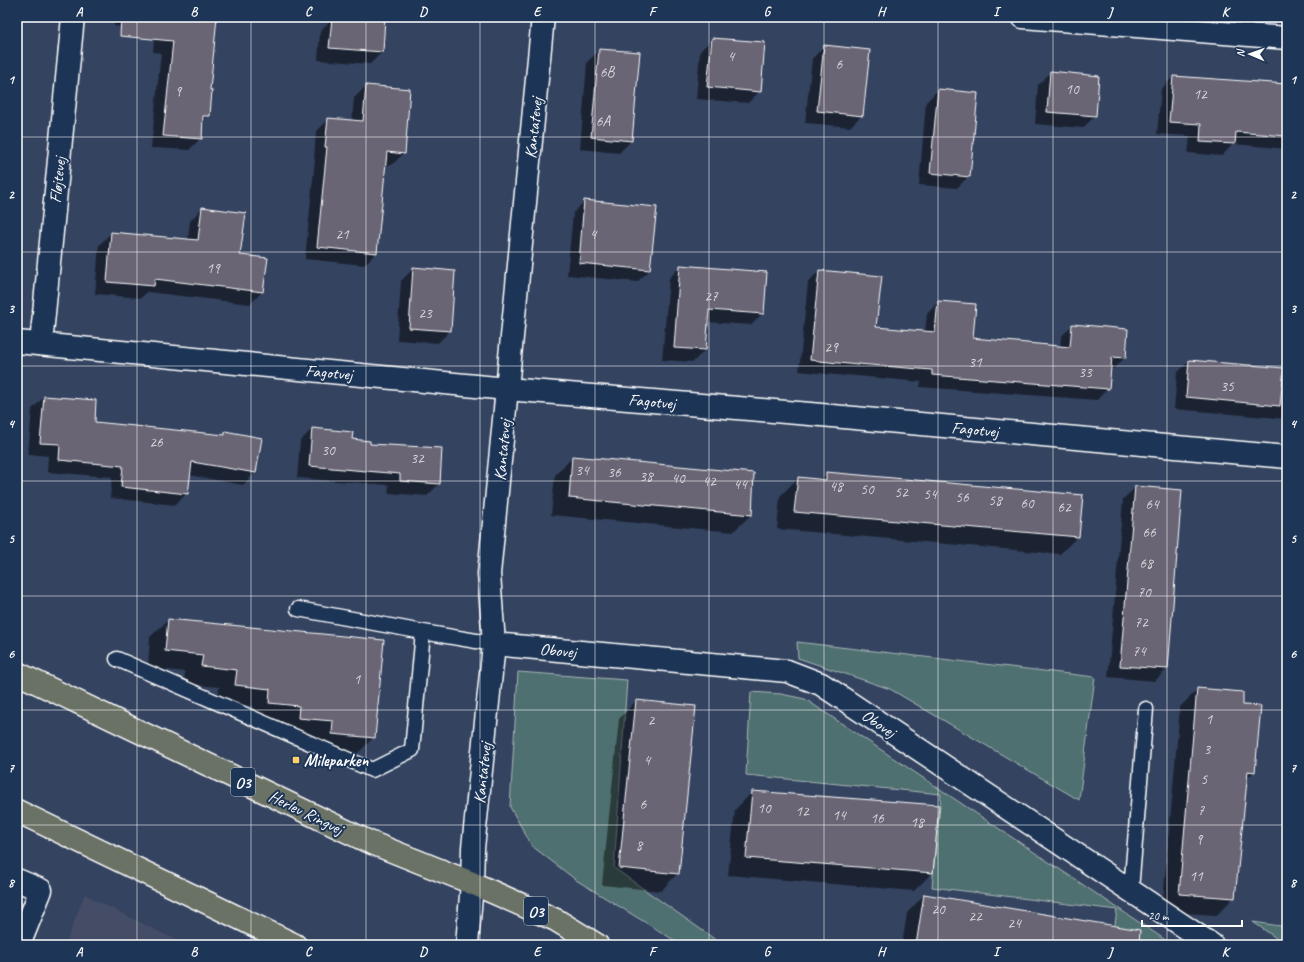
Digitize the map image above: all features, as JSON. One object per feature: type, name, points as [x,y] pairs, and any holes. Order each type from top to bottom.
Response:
[{"type":"main road","name":"Herlev Ringvej","points":[[17,673],[367,842],[472,883],[556,920],[597,945]]},
{"type":"main road","points":[[17,811],[295,945]]},
{"type":"street","name":"Fløjtevej","points":[[41,344],[74,17]]},
{"type":"street","name":"Kantatevej","points":[[472,883],[473,848],[494,644],[489,574],[544,17]]},
{"type":"street","points":[[1023,17],[1287,38]]},
{"type":"street","name":"Fagotvej","points":[[17,342],[507,388],[1287,457]]},
{"type":"street","name":"Obovej","points":[[494,644],[787,671],[814,681],[828,688],[1212,945]]},
{"type":"street","points":[[17,880],[41,890],[18,945]]},
{"type":"street","points":[[467,945],[472,883]]},
{"type":"lane","points":[[298,610],[494,644]]},
{"type":"lane","points":[[117,659],[372,770],[412,750],[423,632]]},
{"type":"lane","points":[[1131,890],[1146,708]]},
{"type":"shaded area","points":[[85,894],[95,900],[186,945],[65,945]]},
{"type":"green space","points":[[797,642],[1095,677],[1079,800],[890,689],[798,658]]},
{"type":"green space","points":[[518,672],[627,680],[614,868],[723,945],[682,945],[576,880],[532,846],[510,807]]},
{"type":"green space","points":[[751,692],[781,694],[805,699],[1173,945],[1112,945],[1117,910],[932,887],[941,794],[746,775]]},
{"type":"green space","points":[[1253,922],[1287,927],[1287,945],[1286,945]]},
{"type":"building","points":[[121,17],[217,17],[210,90],[212,90],[210,116],[203,116],[202,139],[163,136],[173,41],[120,36]]},
{"type":"building","points":[[343,17],[385,17],[383,52],[329,48],[332,18],[343,19]]},
{"type":"building","points":[[712,38],[765,42],[761,92],[707,87]]},
{"type":"building","points":[[824,45],[870,50],[863,116],[817,111]]},
{"type":"building","points":[[599,49],[640,52],[632,141],[591,137]]},
{"type":"building","points":[[1050,71],[1099,76],[1096,116],[1047,112]]},
{"type":"building","points":[[1173,76],[1287,84],[1287,136],[1236,132],[1235,144],[1200,142],[1201,124],[1169,122]]},
{"type":"building","points":[[366,85],[410,89],[405,154],[387,152],[377,253],[317,247],[327,147],[325,147],[328,118],[363,121]]},
{"type":"building","points":[[938,89],[978,93],[970,177],[930,173]]},
{"type":"building","points":[[584,200],[657,207],[650,270],[579,263]]},
{"type":"building","points":[[202,207],[246,213],[240,255],[268,258],[263,292],[155,279],[154,286],[107,282],[111,232],[198,240]]},
{"type":"building","points":[[680,265],[767,272],[764,314],[709,310],[706,350],[674,348]]},
{"type":"building","points":[[413,267],[455,271],[451,331],[409,328]]},
{"type":"building","points":[[819,270],[882,276],[876,327],[935,332],[938,301],[976,304],[973,338],[1070,347],[1072,324],[1128,329],[1126,358],[1112,357],[1109,389],[932,375],[932,370],[810,360]]},
{"type":"building","points":[[1189,360],[1284,368],[1280,406],[1186,397]]},
{"type":"building","points":[[44,396],[96,400],[95,422],[225,435],[225,431],[262,438],[256,473],[192,462],[188,494],[121,487],[123,466],[59,460],[60,444],[40,443]]},
{"type":"building","points":[[312,428],[353,432],[352,439],[370,441],[370,444],[442,448],[440,484],[400,481],[400,474],[309,466]]},
{"type":"building","points":[[572,456],[754,473],[752,515],[569,498]]},
{"type":"building","points":[[826,472],[1083,495],[1079,537],[794,512],[798,477],[826,480]]},
{"type":"building","points":[[1135,486],[1182,490],[1168,669],[1120,666]]},
{"type":"building","points":[[168,619],[384,640],[375,738],[332,734],[333,721],[298,718],[299,706],[269,703],[270,689],[235,685],[237,670],[201,666],[203,655],[165,651]]},
{"type":"building","points":[[1197,688],[1243,692],[1243,705],[1261,706],[1255,772],[1248,771],[1235,898],[1179,894]]},
{"type":"building","points":[[636,700],[696,706],[679,874],[619,868]]},
{"type":"building","points":[[752,791],[939,805],[933,873],[746,858]]},
{"type":"building","points":[[924,894],[1140,930],[1139,945],[916,945]]},
{"type":"place","name":"Mileparken","points":[[296,760]]}]
